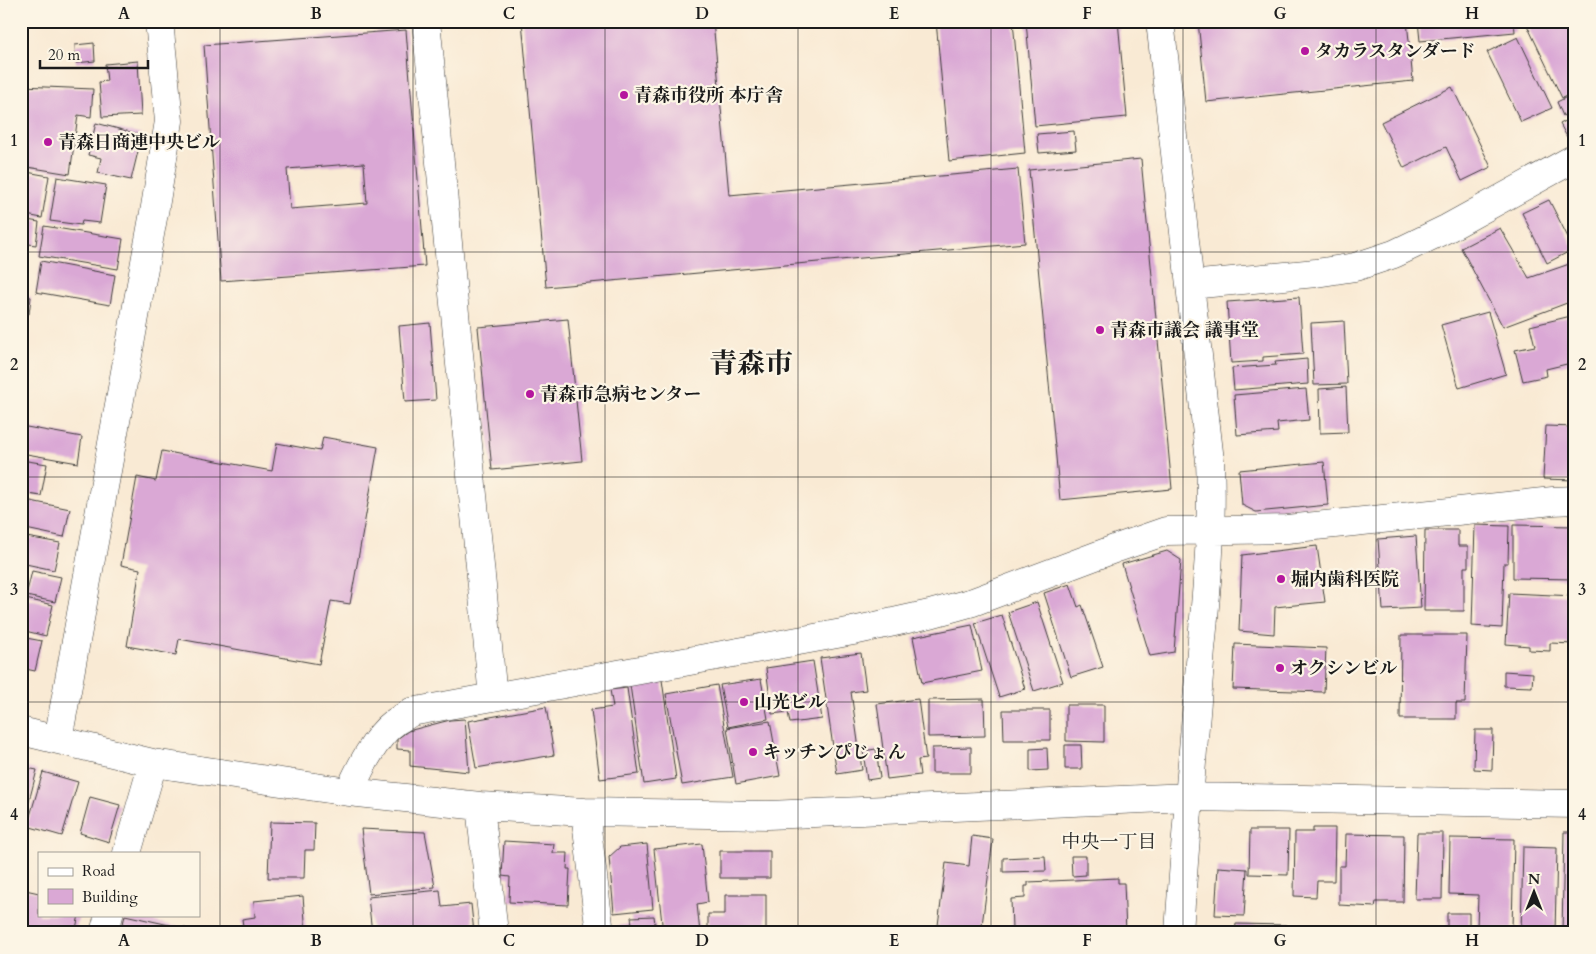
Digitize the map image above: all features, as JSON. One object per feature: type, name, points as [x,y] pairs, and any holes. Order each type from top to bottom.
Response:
[{"type":"street","points":[[58,740],[152,226],[169,121],[159,21]]},
{"type":"street","points":[[426,21],[493,697]]},
{"type":"street","points":[[1160,21],[1210,461],[1210,530],[1179,933]]},
{"type":"street","points":[[1190,285],[1316,273],[1354,267],[1394,254],[1456,223],[1575,158]]},
{"type":"street","points":[[349,792],[365,759],[393,724],[411,712],[853,631],[930,614],[973,602],[1117,548],[1166,532],[1287,529],[1575,500]]},
{"type":"street","points":[[21,732],[152,763],[349,792],[480,806],[585,812],[768,815],[1188,797],[1575,804]]},
{"type":"street","points":[[127,852],[152,763]]},
{"type":"street","points":[[480,806],[494,933]]},
{"type":"street","points":[[585,812],[600,933]]},
{"type":"street","points":[[104,933],[109,916]]},
{"type":"building","name":"青森市役所 本庁舎","points":[[522,21],[713,21],[729,195],[1018,169],[1025,243],[546,287]]},
{"type":"building","points":[[936,21],[1013,21],[1025,153],[949,161]]},
{"type":"building","points":[[1026,21],[1118,21],[1127,117],[1035,126]]},
{"type":"building","name":"タカラスタンダード","points":[[1198,21],[1407,21],[1413,81],[1206,102]]},
{"type":"building","points":[[1418,21],[1514,21],[1515,32],[1420,41]]},
{"type":"building","points":[[1525,21],[1575,21],[1575,92],[1562,98]]},
{"type":"building","points":[[406,30],[425,266],[221,281],[204,45]],"holes":[[[364,163],[367,203],[290,209],[287,169]]]},
{"type":"building","points":[[1518,37],[1552,108],[1521,122],[1487,52]]},
{"type":"building","points":[[94,43],[95,61],[76,63],[75,45]]},
{"type":"building","points":[[138,61],[141,115],[102,117],[99,82],[107,81],[105,64]]},
{"type":"building","name":"青森日商連中央ビル","points":[[21,86],[93,89],[91,117],[78,115],[70,174],[21,166]]},
{"type":"building","points":[[1452,87],[1491,167],[1462,181],[1446,147],[1404,168],[1381,122]]},
{"type":"building","points":[[1575,93],[1575,109],[1563,116],[1557,102]]},
{"type":"building","points":[[1575,116],[1575,132],[1567,137],[1560,124]]},
{"type":"building","points":[[96,123],[142,135],[131,180],[98,173],[101,158],[88,155]]},
{"type":"building","points":[[1074,131],[1076,150],[1039,153],[1037,134]]},
{"type":"building","name":"青森市議会 議事堂","points":[[1141,159],[1172,489],[1060,500],[1029,170]]},
{"type":"building","points":[[21,171],[49,176],[42,218],[21,214]]},
{"type":"building","points":[[57,177],[106,185],[100,223],[82,221],[81,225],[50,221]]},
{"type":"building","points":[[1549,200],[1574,249],[1547,263],[1522,213]]},
{"type":"building","points":[[21,219],[39,222],[36,245],[21,243]]},
{"type":"building","points":[[44,226],[123,239],[118,269],[39,256]]},
{"type":"building","points":[[1500,228],[1529,278],[1575,262],[1575,300],[1503,327],[1461,248]]},
{"type":"building","points":[[21,249],[27,250],[22,280],[21,280]]},
{"type":"building","points":[[41,261],[115,275],[110,305],[36,292]]},
{"type":"building","points":[[21,295],[31,297],[29,314],[21,313]]},
{"type":"building","points":[[1299,297],[1303,354],[1263,357],[1263,361],[1231,363],[1227,302]]},
{"type":"building","points":[[1488,312],[1506,374],[1459,388],[1441,325]]},
{"type":"building","points":[[1575,315],[1575,362],[1546,369],[1547,376],[1523,381],[1515,350],[1535,346],[1530,326]]},
{"type":"building","name":"青森市急病センター","points":[[568,319],[582,461],[492,470],[478,327]]},
{"type":"building","points":[[1344,321],[1347,384],[1314,385],[1311,323]]},
{"type":"building","points":[[430,323],[436,400],[405,402],[399,326]]},
{"type":"building","points":[[1307,359],[1308,384],[1234,390],[1232,368],[1276,365],[1275,362]]},
{"type":"building","points":[[1346,387],[1348,432],[1320,433],[1319,389]]},
{"type":"building","points":[[1306,389],[1309,420],[1277,423],[1278,432],[1237,435],[1234,395]]},
{"type":"building","points":[[21,426],[82,437],[78,463],[21,453]]},
{"type":"building","points":[[1546,426],[1575,427],[1575,480],[1543,479]]},
{"type":"building","points":[[323,437],[378,447],[350,604],[331,601],[319,664],[179,639],[176,655],[127,646],[140,569],[121,565],[137,477],[156,481],[162,451],[272,471],[277,443],[320,451]]},
{"type":"building","points":[[21,460],[47,464],[41,496],[21,493]]},
{"type":"building","points":[[1324,462],[1328,505],[1256,512],[1242,505],[1239,470]]},
{"type":"building","points":[[21,499],[70,509],[64,537],[21,528]]},
{"type":"building","points":[[1475,525],[1509,526],[1508,563],[1504,563],[1502,628],[1472,626]]},
{"type":"building","points":[[1513,525],[1575,526],[1575,579],[1513,578]]},
{"type":"building","points":[[1425,530],[1458,530],[1458,546],[1468,546],[1468,567],[1464,567],[1464,611],[1424,611]]},
{"type":"building","points":[[21,536],[60,543],[54,570],[21,563]]},
{"type":"building","points":[[1416,536],[1421,608],[1383,610],[1378,539]]},
{"type":"building","name":"堀内歯科医院","points":[[1317,546],[1325,602],[1275,607],[1274,634],[1239,631],[1242,555]]},
{"type":"building","points":[[1167,551],[1181,560],[1174,652],[1150,656],[1122,564]]},
{"type":"building","points":[[32,571],[61,577],[55,602],[26,596]]},
{"type":"building","points":[[1070,584],[1078,607],[1082,605],[1103,667],[1071,677],[1044,593]]},
{"type":"building","points":[[1509,593],[1575,596],[1575,644],[1550,643],[1550,651],[1529,650],[1529,646],[1506,644]]},
{"type":"building","points":[[21,598],[53,605],[46,636],[21,630]]},
{"type":"building","points":[[1037,602],[1063,682],[1034,691],[1008,612]]},
{"type":"building","points":[[1002,615],[1025,689],[999,697],[975,623]]},
{"type":"building","points":[[972,625],[982,671],[922,683],[913,637]]},
{"type":"building","points":[[1401,635],[1467,635],[1465,703],[1456,703],[1456,719],[1400,719]]},
{"type":"building","points":[[21,637],[42,641],[35,671],[21,668]]},
{"type":"building","name":"オクシンビル","points":[[1235,644],[1326,648],[1324,692],[1233,689]]},
{"type":"building","points":[[861,653],[866,690],[851,692],[862,770],[837,774],[820,658]]},
{"type":"building","points":[[813,661],[822,719],[790,723],[788,712],[772,714],[766,668]]},
{"type":"building","points":[[1504,671],[1533,673],[1532,687],[1504,686]]},
{"type":"building","name":"山光ビル","points":[[761,679],[768,719],[728,727],[720,685]]},
{"type":"building","points":[[662,680],[676,779],[644,784],[630,685]]},
{"type":"building","points":[[717,685],[733,777],[682,785],[666,694]]},
{"type":"building","points":[[627,688],[639,774],[600,779],[591,710],[613,707],[610,690]]},
{"type":"building","points":[[918,699],[926,759],[918,760],[920,775],[887,779],[877,704]]},
{"type":"building","points":[[984,699],[985,736],[928,737],[928,700]]},
{"type":"building","points":[[1066,705],[1104,705],[1104,742],[1066,741]]},
{"type":"building","points":[[546,707],[554,755],[476,768],[468,721]]},
{"type":"building","points":[[1003,710],[1050,710],[1050,740],[1004,740]]},
{"type":"building","points":[[465,719],[469,772],[410,766],[410,750],[397,749],[397,739],[408,731],[450,720]]},
{"type":"building","name":"キッチンぴじょん","points":[[770,721],[780,776],[736,784],[727,728]]},
{"type":"building","points":[[1475,730],[1493,730],[1492,770],[1474,769]]},
{"type":"building","points":[[1065,745],[1081,745],[1082,769],[1065,769]]},
{"type":"building","points":[[971,747],[971,773],[932,773],[932,748]]},
{"type":"building","points":[[1047,748],[1048,770],[1030,771],[1030,749]]},
{"type":"building","points":[[876,749],[880,778],[867,780],[863,751]]},
{"type":"building","points":[[21,767],[37,770],[24,821],[21,820]]},
{"type":"building","points":[[43,772],[78,782],[62,836],[27,826]]},
{"type":"building","points":[[90,797],[120,805],[109,842],[80,833]]},
{"type":"building","points":[[270,822],[315,823],[314,850],[305,850],[304,878],[268,878]]},
{"type":"building","points":[[1313,828],[1335,828],[1334,881],[1317,881],[1316,897],[1294,896],[1295,832],[1313,832]]},
{"type":"building","points":[[361,829],[425,832],[435,887],[369,894]]},
{"type":"building","points":[[1250,830],[1289,830],[1288,875],[1249,874]]},
{"type":"building","points":[[1564,832],[1575,832],[1575,933],[1562,933]]},
{"type":"building","points":[[1417,833],[1443,833],[1442,899],[1415,899]]},
{"type":"building","points":[[1346,834],[1404,835],[1403,902],[1376,902],[1375,907],[1339,905],[1339,866],[1345,866]]},
{"type":"building","points":[[972,836],[993,839],[981,933],[937,933],[946,863],[969,866]]},
{"type":"building","points":[[1450,838],[1514,839],[1512,929],[1477,928],[1478,895],[1449,894]]},
{"type":"building","points":[[504,841],[554,844],[553,853],[568,853],[567,869],[570,869],[568,905],[509,902],[510,877],[502,876]]},
{"type":"building","points":[[647,844],[653,909],[614,913],[609,857],[620,847]]},
{"type":"building","points":[[702,844],[708,902],[697,904],[700,933],[663,933],[654,849]]},
{"type":"building","points":[[1523,847],[1557,848],[1555,933],[1521,933]]},
{"type":"building","points":[[720,851],[770,851],[770,878],[720,878]]},
{"type":"building","points":[[1045,856],[1046,871],[1003,872],[1003,858]]},
{"type":"building","points":[[1071,856],[1086,856],[1086,875],[1072,876]]},
{"type":"building","points":[[1218,867],[1247,869],[1244,916],[1215,915]]},
{"type":"building","points":[[1118,878],[1118,883],[1124,883],[1126,933],[1004,933],[1003,929],[1012,929],[1011,899],[1025,898],[1025,886],[1028,886],[1028,882]]},
{"type":"building","points":[[21,889],[38,893],[38,916],[79,916],[75,933],[21,933]]},
{"type":"building","points":[[440,890],[442,907],[471,904],[474,933],[372,933],[368,897]]},
{"type":"building","points":[[725,895],[766,895],[766,933],[708,933],[708,914],[725,914]]},
{"type":"building","points":[[303,896],[306,933],[244,933],[242,919],[255,917],[254,901]]},
{"type":"building","points":[[1447,913],[1469,913],[1469,933],[1447,933]]},
{"type":"building","points":[[125,916],[178,927],[176,933],[121,933]]},
{"type":"building","points":[[654,916],[656,933],[617,933],[616,926],[632,924],[631,917]]},
{"type":"building","points":[[1236,924],[1286,925],[1285,933],[1235,933]]},
{"type":"building","points":[[184,928],[203,932],[203,933],[182,933]]},
{"type":"place","name":"タカラスタンダード","points":[[1305,51]]},
{"type":"place","name":"青森市役所 本庁舎","points":[[624,95]]},
{"type":"place","name":"青森日商連中央ビル","points":[[48,142]]},
{"type":"place","name":"青森市議会 議事堂","points":[[1100,330]]},
{"type":"place","name":"青森市急病センター","points":[[530,394]]},
{"type":"place","name":"堀内歯科医院","points":[[1281,579]]},
{"type":"place","name":"オクシンビル","points":[[1280,668]]},
{"type":"place","name":"山光ビル","points":[[744,702]]},
{"type":"place","name":"キッチンぴじょん","points":[[753,752]]},
{"type":"district","name":"青森市","points":[[751,364]]},
{"type":"district","name":"中央一丁目","points":[[1109,842]]}]
